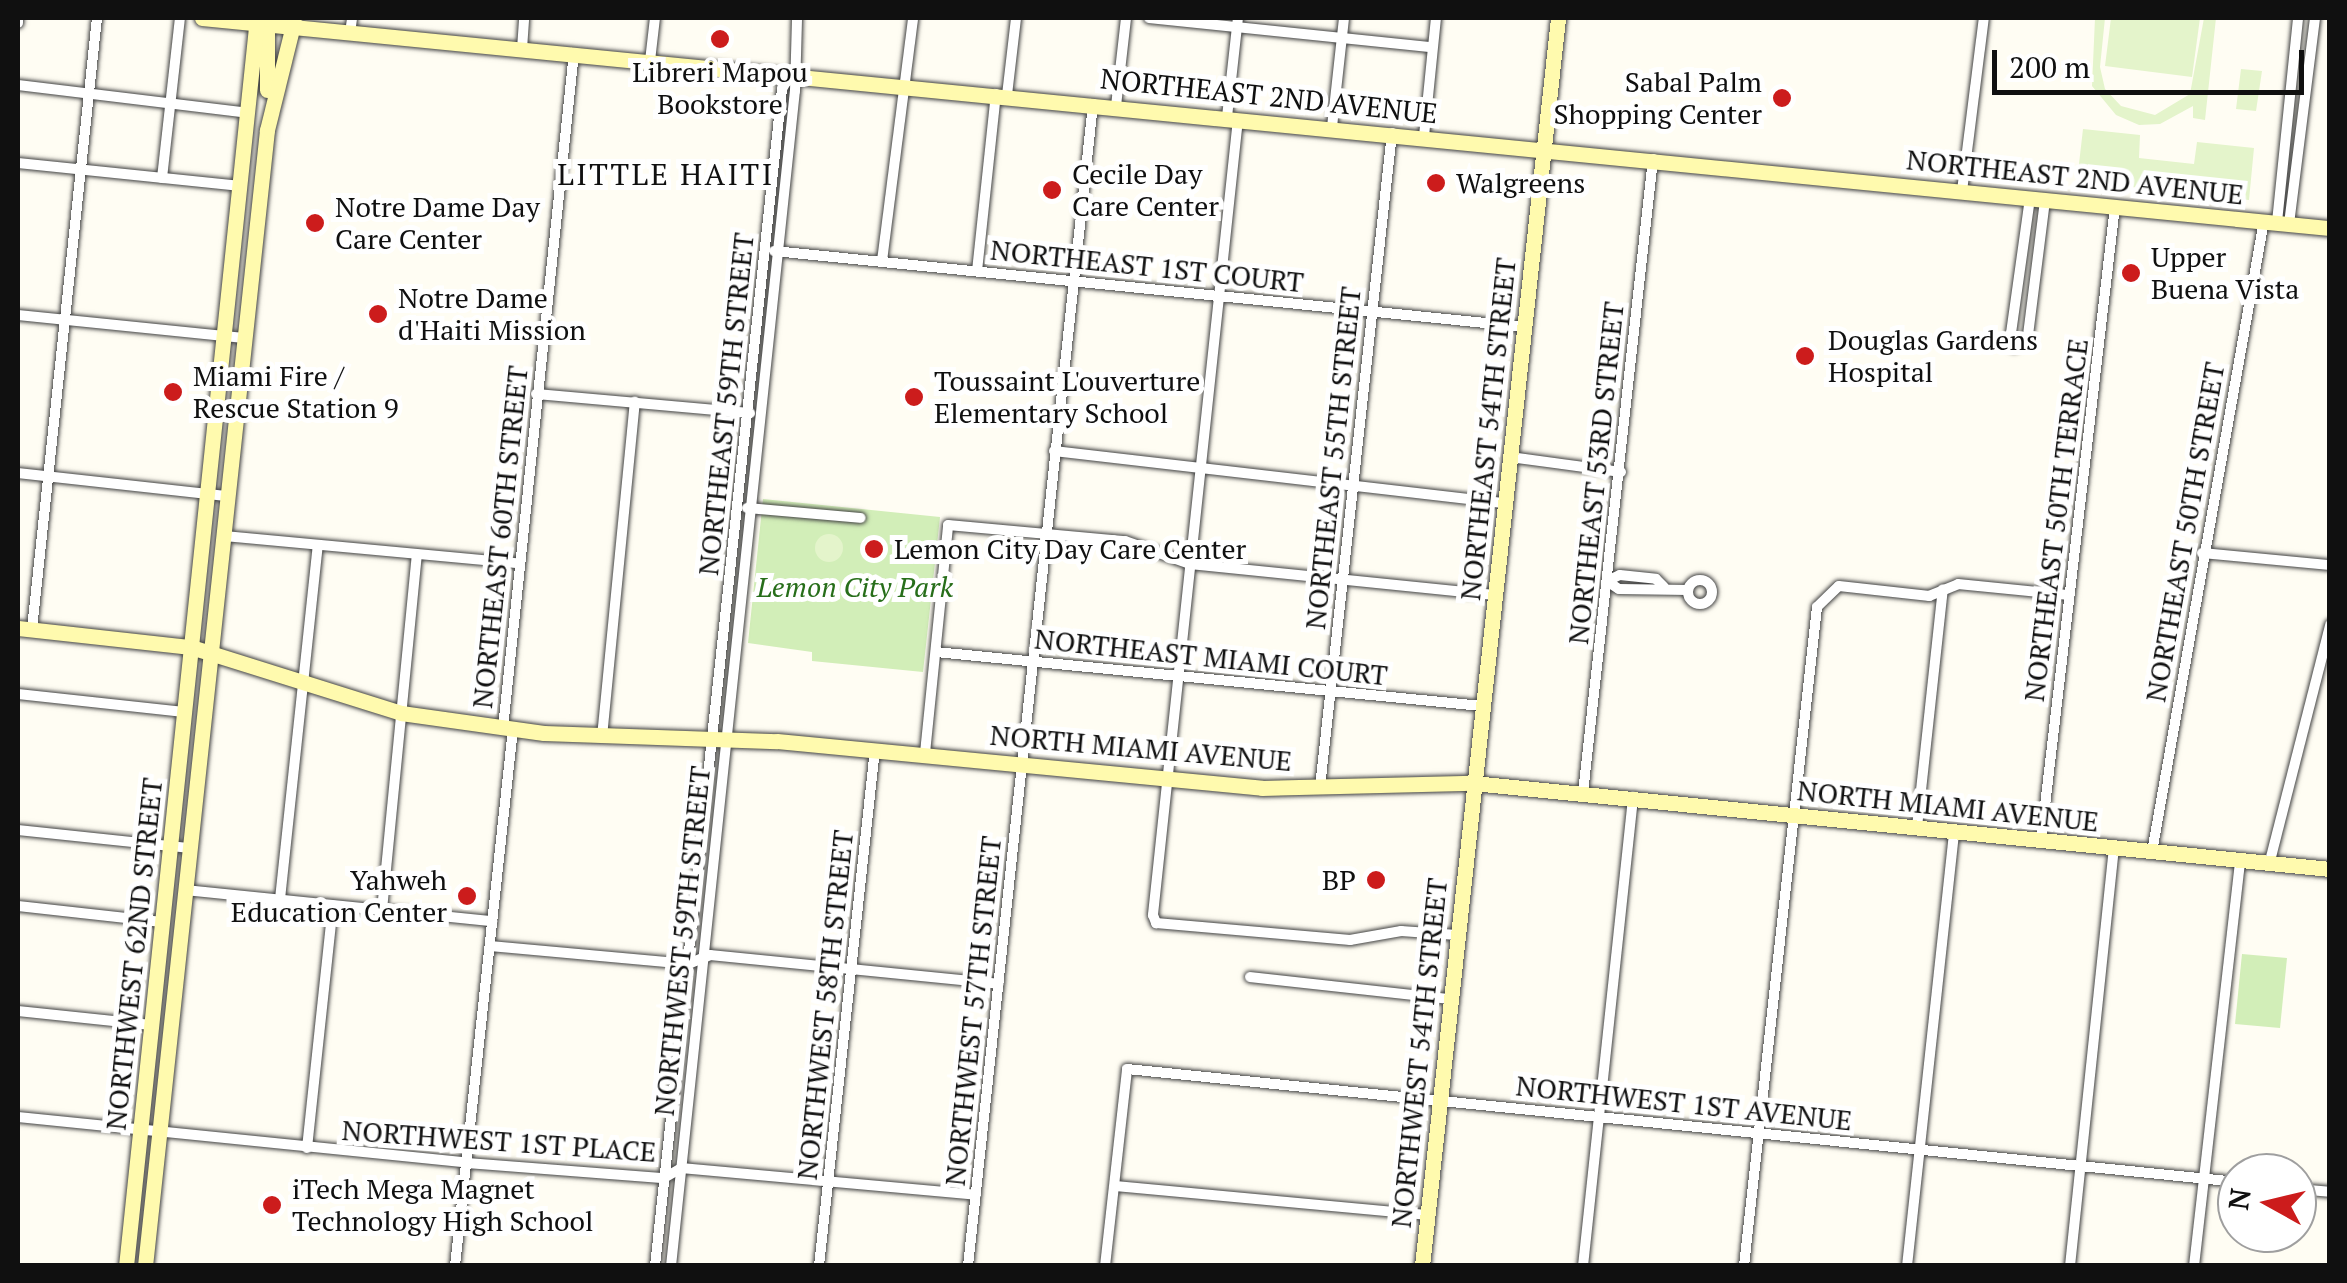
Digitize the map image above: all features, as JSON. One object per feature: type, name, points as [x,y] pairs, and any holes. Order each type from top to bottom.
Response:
[{"type":"main road","name":"NORTHEAST 2ND AVENUE","points":[[205,18],[351,25],[522,49],[2330,228]]},
{"type":"main road","name":"NORTHEAST 54TH STREET","points":[[1466,845],[1558,18]]},
{"type":"main road","name":"NORTHWEST 62ND STREET","points":[[126,1266],[257,20]]},
{"type":"main road","points":[[257,20],[268,41],[266,130]]},
{"type":"main road","points":[[266,130],[294,22]]},
{"type":"main road","name":"NORTHWEST 62ND STREET","points":[[145,1266],[266,130]]},
{"type":"main road","name":"NORTH MIAMI AVENUE","points":[[25,628],[192,647],[401,713],[602,738],[875,748],[1168,777],[1320,787],[1474,783],[2330,868]]},
{"type":"main road","name":"NORTHWEST 54TH STREET","points":[[1422,1266],[1466,845]]},
{"type":"street","points":[[25,628],[48,476],[97,18]]},
{"type":"street","points":[[162,178],[180,18]]},
{"type":"street","points":[[522,49],[524,18]]},
{"type":"street","points":[[650,60],[655,18]]},
{"type":"street","name":"NORTHEAST 59TH STREET","points":[[719,741],[751,508],[778,252],[796,18]]},
{"type":"street","points":[[882,261],[913,18]]},
{"type":"street","points":[[977,271],[1001,94],[1016,18]]},
{"type":"street","points":[[1116,106],[1126,18]]},
{"type":"street","points":[[1149,18],[1237,23],[1432,46]]},
{"type":"street","points":[[1332,127],[1344,18]]},
{"type":"street","points":[[1424,136],[1436,18]]},
{"type":"street","points":[[1962,191],[1984,18]]},
{"type":"street","name":"NORTHEAST 50TH STREET","points":[[2277,222],[2298,18]]},
{"type":"street","name":"NORTHEAST 50TH STREET","points":[[2152,852],[2202,553],[2277,222],[2315,18]]},
{"type":"street","points":[[1237,23],[1221,294],[1190,564],[1156,923],[1350,940],[1400,931],[1457,936]]},
{"type":"street","name":"NORTHEAST 60TH STREET","points":[[456,1266],[490,946],[518,563],[574,53]]},
{"type":"street","name":"NORTHEAST 59TH STREET","points":[[719,741],[747,413],[782,89],[791,74]]},
{"type":"street","points":[[18,84],[249,113]]},
{"type":"street","name":"NORTHWEST 57TH STREET","points":[[968,1266],[1093,103]]},
{"type":"street","name":"NORTHEAST 55TH STREET","points":[[1320,787],[1392,133]]},
{"type":"street","name":"NORTHEAST 53RD STREET","points":[[1583,793],[1621,472],[1652,159]]},
{"type":"street","points":[[18,163],[240,186]]},
{"type":"street","points":[[2038,199],[2028,335],[2014,347],[2015,309],[2038,199]]},
{"type":"street","name":"NORTHEAST 50TH TERRACE","points":[[2041,840],[2116,206]]},
{"type":"street","name":"NORTHEAST 1ST COURT","points":[[765,250],[1524,327]]},
{"type":"street","points":[[2015,309],[2031,312]]},
{"type":"street","points":[[18,315],[244,338]]},
{"type":"street","points":[[536,394],[760,414]]},
{"type":"street","points":[[602,738],[635,402]]},
{"type":"street","points":[[1054,452],[1505,504]]},
{"type":"street","points":[[1510,457],[1621,472]]},
{"type":"street","points":[[18,473],[228,496]]},
{"type":"street","points":[[738,506],[861,518]]},
{"type":"street","points":[[925,753],[948,525],[1125,541],[1190,564],[1494,595]]},
{"type":"street","points":[[224,536],[518,563]]},
{"type":"street","points":[[280,899],[318,546]]},
{"type":"street","points":[[2202,553],[2330,564]]},
{"type":"street","points":[[382,910],[417,555]]},
{"type":"street","points":[[1607,580],[1620,589],[1658,593],[1664,588],[1688,590]]},
{"type":"street","points":[[1744,1266],[1816,608],[1825,593],[1839,586],[1929,596],[1958,584],[2069,594]]},
{"type":"street","points":[[1916,826],[1943,590]]},
{"type":"street","points":[[2270,861],[2330,625]]},
{"type":"street","name":"NORTHEAST MIAMI COURT","points":[[936,652],[1482,706]]},
{"type":"street","points":[[18,694],[184,712]]},
{"type":"street","name":"NORTHWEST 59TH STREET","points":[[670,1266],[703,955],[719,741]]},
{"type":"street","name":"NORTHWEST 59TH STREET","points":[[655,1266],[688,964],[719,741]]},
{"type":"street","name":"NORTHWEST 58TH STREET","points":[[820,1266],[875,748]]},
{"type":"street","points":[[1583,1266],[1633,798]]},
{"type":"street","points":[[18,830],[190,848]]},
{"type":"street","points":[[1907,1266],[1954,831]]},
{"type":"street","points":[[2070,1266],[2114,848]]},
{"type":"street","points":[[2194,1266],[2240,860]]},
{"type":"street","points":[[186,890],[492,921]]},
{"type":"street","points":[[308,1148],[332,905]]},
{"type":"street","points":[[18,906],[162,922]]},
{"type":"street","points":[[490,946],[688,964],[703,955],[850,966],[999,984]]},
{"type":"street","points":[[1250,978],[1450,998]]},
{"type":"street","points":[[18,1011],[151,1025]]},
{"type":"street","name":"NORTHWEST 1ST AVENUE","points":[[1115,1186],[1127,1070],[2217,1180]]},
{"type":"street","name":"NORTHWEST 1ST PLACE","points":[[18,1117],[467,1163],[664,1178],[681,1168],[976,1195]]},
{"type":"street","points":[[1105,1266],[1115,1186],[1427,1215]]},
{"type":"green space","points":[[2095,18],[2105,18],[2100,67],[2105,89],[2121,106],[2155,115],[2190,94],[2204,18],[2216,18],[2205,120],[2193,118],[2193,106],[2160,124],[2139,125],[2116,115],[2092,86]]},
{"type":"green space","points":[[2111,18],[2200,18],[2192,77],[2105,66]]},
{"type":"green space","points":[[2241,69],[2262,71],[2256,111],[2236,109]]},
{"type":"green space","points":[[2083,129],[2140,135],[2139,158],[2194,164],[2197,142],[2254,148],[2249,200],[2077,181]]},
{"type":"green space","name":"Lemon City Park","points":[[763,499],[940,517],[923,672],[812,661],[812,652],[748,643]]},
{"type":"green space","points":[[829,534],[839,538],[843,548],[839,558],[829,562],[819,558],[815,548],[819,538]]},
{"type":"green space","points":[[2242,954],[2287,958],[2280,1028],[2235,1024]]},
{"type":"place","name":"Libreri Mapou Bookstore","points":[[720,39]]},
{"type":"place","name":"Sabal Palm Shopping Center","points":[[1782,98]]},
{"type":"place","name":"Walgreens","points":[[1436,183]]},
{"type":"place","name":"Cecile Day Care Center","points":[[1052,190]]},
{"type":"place","name":"Notre Dame Day Care Center","points":[[315,223]]},
{"type":"place","name":"Upper Buena Vista","points":[[2131,273]]},
{"type":"place","name":"Notre Dame d'Haiti Mission","points":[[378,314]]},
{"type":"place","name":"Douglas Gardens Hospital","points":[[1805,356]]},
{"type":"place","name":"Miami Fire / Rescue Station 9","points":[[173,392]]},
{"type":"place","name":"Toussaint L'ouverture Elementary School","points":[[914,397]]},
{"type":"place","name":"Lemon City Day Care Center","points":[[874,549]]},
{"type":"place","name":"BP","points":[[1376,880]]},
{"type":"place","name":"Yahweh Education Center","points":[[467,896]]},
{"type":"place","name":"iTech Mega Magnet Technology High School","points":[[272,1205]]},
{"type":"district","name":"LITTLE HAITI","points":[[666,174]]}]
